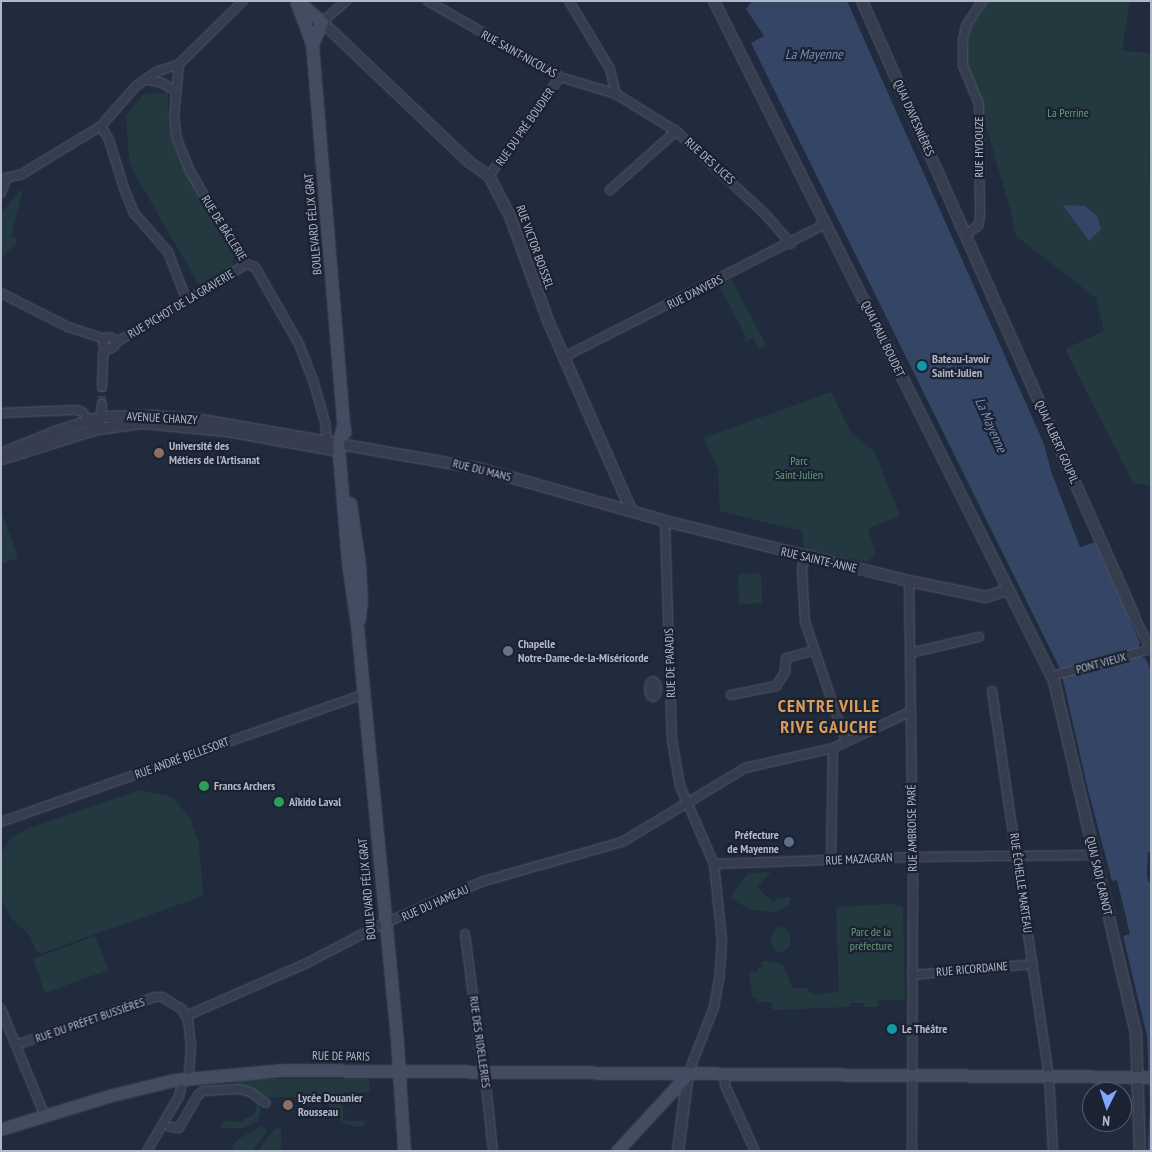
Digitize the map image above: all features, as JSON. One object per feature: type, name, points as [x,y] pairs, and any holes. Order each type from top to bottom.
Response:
[{"type":"main road","name":"RUE VICTOR BOISSEL","points":[[297,1],[322,22]]},
{"type":"main road","points":[[297,1],[312,44]]},
{"type":"main road","name":"BOULEVARD FÉLIX GRAT","points":[[322,22],[312,44],[342,425],[337,447],[348,564],[358,625],[404,1151]]},
{"type":"main road","name":"RUE DE PARIS","points":[[1,1129],[44,1114],[112,1095],[185,1078],[281,1070],[1151,1077]]},
{"type":"main road","points":[[617,1151],[688,1074]]},
{"type":"street","points":[[1,193],[4,179],[22,174],[101,126],[145,79],[179,64],[243,1]]},
{"type":"street","points":[[322,22],[346,1]]},
{"type":"street","name":"RUE SAINT-NICOLAS","points":[[428,1],[560,76],[616,94]]},
{"type":"street","points":[[569,1],[610,69],[616,94]]},
{"type":"street","name":"QUAI PAUL BOUDET","points":[[714,1],[1006,590],[1052,676]]},
{"type":"street","name":"QUAI D'AVESNIÈRES","points":[[862,1],[966,234]]},
{"type":"street","name":"RUE HYDOUZE","points":[[966,234],[978,226],[980,217],[979,104],[963,66],[962,40],[966,26],[982,1]]},
{"type":"street","name":"RUE VICTOR BOISSEL","points":[[322,22],[473,165],[489,176],[510,216],[532,281],[632,512]]},
{"type":"street","name":"RUE DE BÂCLERIE","points":[[179,64],[174,116],[177,139],[190,171],[246,264],[255,267],[284,315],[313,380],[325,422],[337,447]]},
{"type":"street","points":[[168,68],[168,85]]},
{"type":"street","name":"RUE DU PRÉ BOUDIER","points":[[489,176],[560,76]]},
{"type":"street","points":[[145,79],[168,85],[176,91]]},
{"type":"street","name":"RUE DES LICES","points":[[616,94],[676,131],[760,208],[791,244]]},
{"type":"street","points":[[101,126],[109,140],[134,213],[168,252],[188,301]]},
{"type":"street","points":[[610,190],[676,131]]},
{"type":"street","name":"RUE D'ANVERS","points":[[564,357],[791,244],[825,224]]},
{"type":"street","name":"QUAI ALBERT GOUPIL","points":[[966,234],[1134,616],[1151,649]]},
{"type":"street","name":"RUE PICHOT DE LA GRAVERIE","points":[[115,343],[188,301],[246,264]]},
{"type":"street","points":[[1,293],[68,327],[104,339],[110,337],[115,343],[112,348],[107,348],[103,354],[102,387]]},
{"type":"street","points":[[104,339],[103,344],[107,348]]},
{"type":"street","points":[[98,429],[102,404]]},
{"type":"street","points":[[1,413],[60,410],[81,411],[98,429]]},
{"type":"street","name":"AVENUE CHANZY","points":[[1,454],[101,417],[153,416],[202,420],[337,447]]},
{"type":"street","name":"AVENUE CHANZY","points":[[1,460],[98,429],[134,423],[167,424],[227,431],[337,447]]},
{"type":"street","name":"RUE DU MANS","points":[[337,447],[418,456],[478,468],[632,512]]},
{"type":"street","name":"RUE SAINTE-ANNE","points":[[632,512],[804,557],[908,581],[986,597],[1006,590]]},
{"type":"street","name":"RUE DE PARADIS","points":[[665,521],[672,740],[680,786],[714,864],[721,915],[723,954],[714,1007],[688,1074]]},
{"type":"street","points":[[804,557],[802,569],[805,622],[813,651],[846,742]]},
{"type":"street","name":"RUE AMBROISE PARÉ","points":[[908,581],[913,856],[912,1151]]},
{"type":"street","points":[[910,653],[980,638]]},
{"type":"street","name":"PONT VIEUX","points":[[1052,676],[1151,649]]},
{"type":"street","points":[[731,695],[776,686],[785,672],[786,658],[813,651]]},
{"type":"street","name":"QUAI SADI CARNOT","points":[[1052,676],[1136,1033],[1139,1077],[1140,1151]]},
{"type":"street","points":[[656,684],[670,683]]},
{"type":"street","name":"RUE ÉCHELLE MARTEAU","points":[[992,690],[1049,1076],[1054,1151]]},
{"type":"street","name":"RUE ANDRÉ BELLESORT","points":[[1,822],[364,694]]},
{"type":"street","name":"RUE DU HAMEAU","points":[[186,1016],[305,964],[384,924],[484,881],[622,842],[745,768],[833,748],[910,712]]},
{"type":"street","points":[[830,860],[833,748]]},
{"type":"street","name":"RUE MAZAGRAN","points":[[714,864],[913,856],[1017,857],[1094,855]]},
{"type":"street","name":"RUE DES RIDELLERIES","points":[[465,934],[493,1151]]},
{"type":"street","name":"RUE RICORDAINE","points":[[912,975],[1032,964]]},
{"type":"street","name":"RUE DU PRÉFET BUSSIÈRES","points":[[16,1045],[155,997],[169,1000],[182,1009],[186,1016]]},
{"type":"street","points":[[1,1008],[44,1114]]},
{"type":"street","points":[[147,1151],[179,1096],[185,1078],[190,1034],[186,1016]]},
{"type":"street","points":[[725,1073],[725,1085],[755,1151]]},
{"type":"street","points":[[678,1151],[688,1074]]},
{"type":"street","points":[[170,1127],[179,1128],[202,1091],[239,1089],[250,1092],[266,1103]]},
{"type":"green space","name":"La Perrine","points":[[988,1],[1130,1],[1122,50],[1151,54],[1149,171],[1151,187],[1151,486],[1133,483],[1065,349],[1104,331],[1096,298],[1016,236],[1010,208],[966,59],[970,30]]},
{"type":"green space","points":[[168,92],[168,122],[175,150],[235,255],[232,267],[199,285],[133,171],[129,160],[126,115],[144,94]]},
{"type":"green space","points":[[23,188],[11,237],[17,239],[16,245],[1,257],[1,213]]},
{"type":"green space","points":[[731,279],[766,345],[759,349],[753,338],[745,342],[743,339],[746,337],[719,285]]},
{"type":"green space","name":"Parc Saint-Julien","points":[[831,392],[851,433],[875,452],[900,516],[868,528],[875,553],[868,562],[804,549],[802,531],[720,511],[718,469],[704,438]]},
{"type":"green space","points":[[1,510],[18,558],[1,564]]},
{"type":"green space","points":[[761,573],[762,603],[739,604],[738,574]]},
{"type":"green space","points":[[140,790],[172,797],[190,818],[199,844],[203,896],[42,953],[37,952],[30,936],[10,917],[1,898],[1,854],[7,844],[12,837],[27,829]]},
{"type":"green space","points":[[771,872],[757,887],[773,903],[777,899],[790,897],[790,904],[775,913],[748,909],[730,897],[748,873]]},
{"type":"green space","name":"Parc de la préfecture","points":[[891,904],[903,907],[905,1000],[878,1000],[878,1007],[864,1007],[864,1003],[850,1003],[850,1007],[773,1010],[772,1002],[758,1002],[757,998],[753,998],[749,973],[758,972],[758,968],[762,968],[762,961],[783,964],[792,988],[806,988],[813,995],[839,992],[836,907]]},
{"type":"green space","points":[[778,926],[786,929],[790,935],[790,946],[782,953],[776,951],[771,943],[772,934]]},
{"type":"green space","points":[[95,936],[108,970],[45,993],[33,959]]},
{"type":"green space","points":[[254,1079],[369,1079],[370,1092],[343,1093],[343,1121],[365,1121],[365,1125],[358,1127],[343,1123],[333,1113],[326,1098],[268,1097],[237,1085],[234,1081]]},
{"type":"green space","points":[[252,1097],[259,1104],[261,1109],[257,1122],[243,1128],[220,1128],[223,1121],[244,1122],[244,1119],[254,1115],[257,1103]]},
{"type":"green space","points":[[262,1126],[268,1131],[252,1151],[234,1151],[232,1148],[234,1143]]},
{"type":"green space","points":[[275,1128],[281,1129],[281,1151],[258,1151]]},
{"type":"water","name":"La Mayenne","points":[[752,1],[847,1],[1044,444],[1051,471],[1080,547],[1095,542],[1140,643],[1138,649],[1142,657],[1146,659],[1151,671],[1151,852],[1148,852],[1147,873],[1148,881],[1151,883],[1151,1151],[1148,1151],[1150,1108],[1147,1036],[1123,936],[1130,934],[1117,880],[1112,881],[1088,790],[1061,671],[751,43],[764,36],[746,9]]},
{"type":"water","points":[[1063,205],[1085,206],[1097,216],[1101,229],[1089,241]]},
{"type":"tunnel","points":[[102,387],[102,404]]},
{"type":"place","name":"Bateau-lavoir Saint-Julien","points":[[922,366]]},
{"type":"place","name":"Université des Métiers de l'Artisanat","points":[[159,453]]},
{"type":"place","name":"Chapelle Notre-Dame-de-la-Miséricorde","points":[[508,651]]},
{"type":"place","name":"Francs Archers","points":[[204,786]]},
{"type":"place","name":"Aîkido Laval","points":[[279,802]]},
{"type":"place","name":"Préfecture de Mayenne","points":[[789,842]]},
{"type":"place","name":"Le Théâtre","points":[[892,1029]]},
{"type":"place","name":"Lycée Douanier Rousseau","points":[[288,1105]]},
{"type":"district","name":"CENTRE VILLE RIVE GAUCHE","points":[[829,718]]}]
